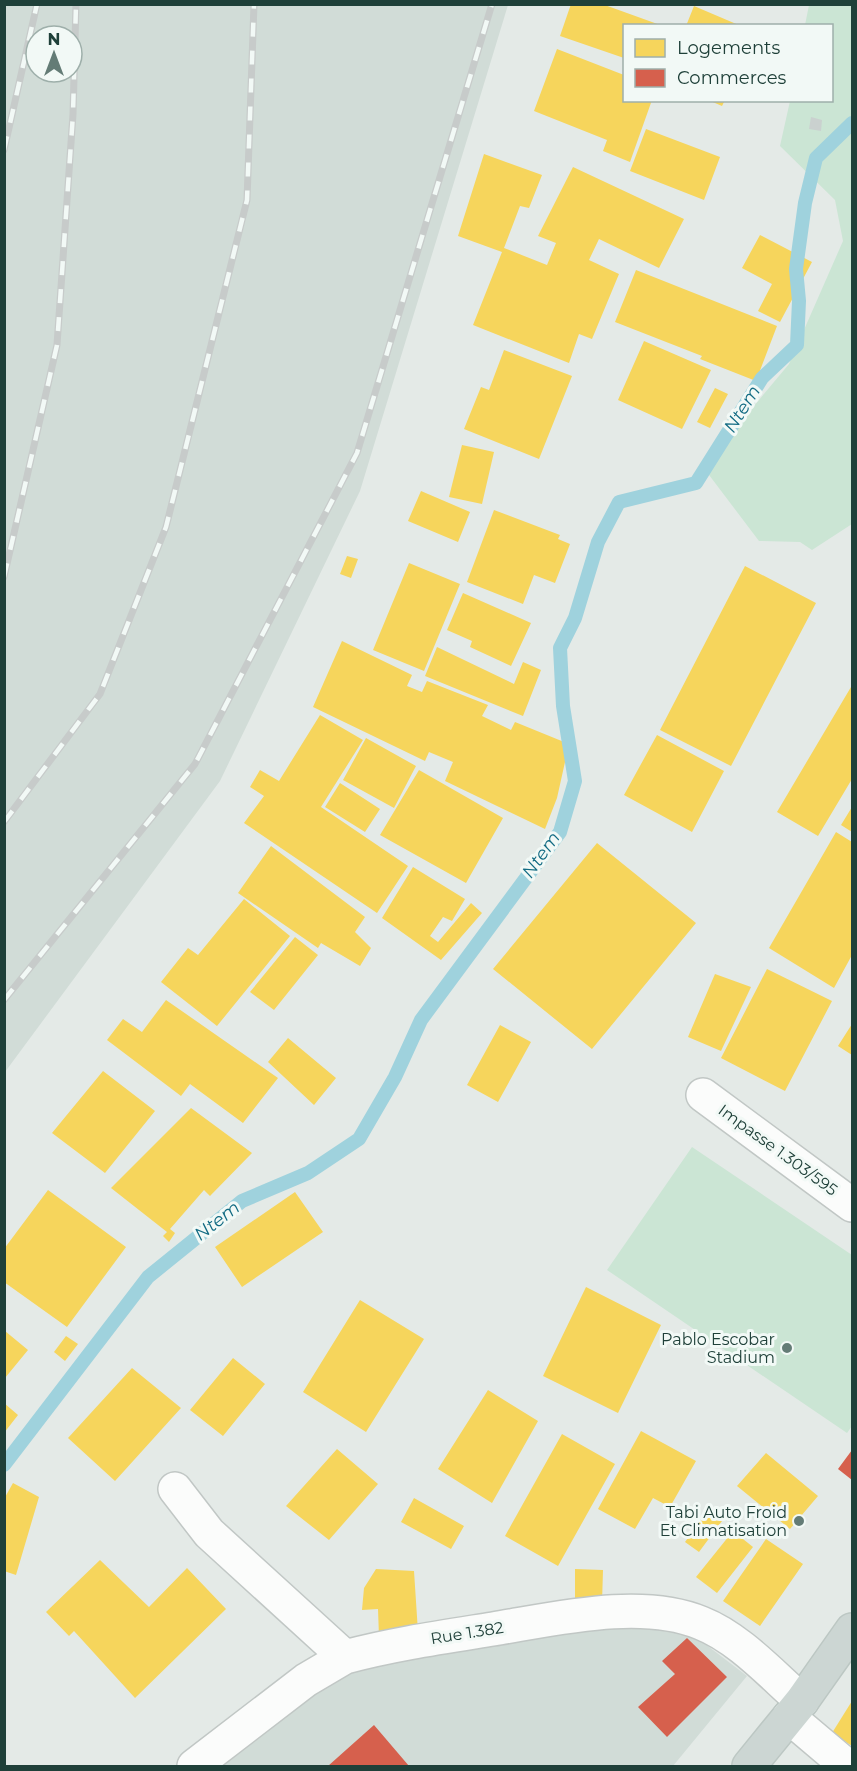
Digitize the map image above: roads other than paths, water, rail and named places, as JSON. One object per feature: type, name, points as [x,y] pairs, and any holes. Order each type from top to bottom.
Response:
[{"type":"main road","points":[[749,1767],[795,1709],[852,1630]]},
{"type":"street","name":"Impasse 1.303/595","points":[[703,1095],[852,1205]]},
{"type":"street","points":[[175,1490],[209,1533],[345,1657]]},
{"type":"street","name":"Rue 1.382","points":[[194,1767],[306,1680],[345,1657],[387,1646],[601,1612],[669,1614],[701,1623],[729,1638],[848,1767]]},
{"type":"waterway","name":"Ntem","points":[[4,1465],[148,1277],[242,1201],[308,1173],[359,1139],[395,1077],[421,1020],[560,832],[575,781],[563,706],[560,648],[575,618],[598,542],[619,502],[696,483],[762,378],[797,345],[799,301],[796,269],[805,203],[816,158],[852,123]]},
{"type":"railway","points":[[4,150],[37,4]]},
{"type":"railway","points":[[4,577],[57,345],[73,114],[76,4]]},
{"type":"railway","points":[[4,822],[100,694],[166,527],[247,200],[254,4]]},
{"type":"railway","points":[[4,1000],[195,764],[357,453],[492,4]]},
{"type":"place","name":"Pablo Escobar Stadium","points":[[787,1348]]},
{"type":"place","name":"Tabi Auto Froid Et Climatisation","points":[[799,1521]]}]
